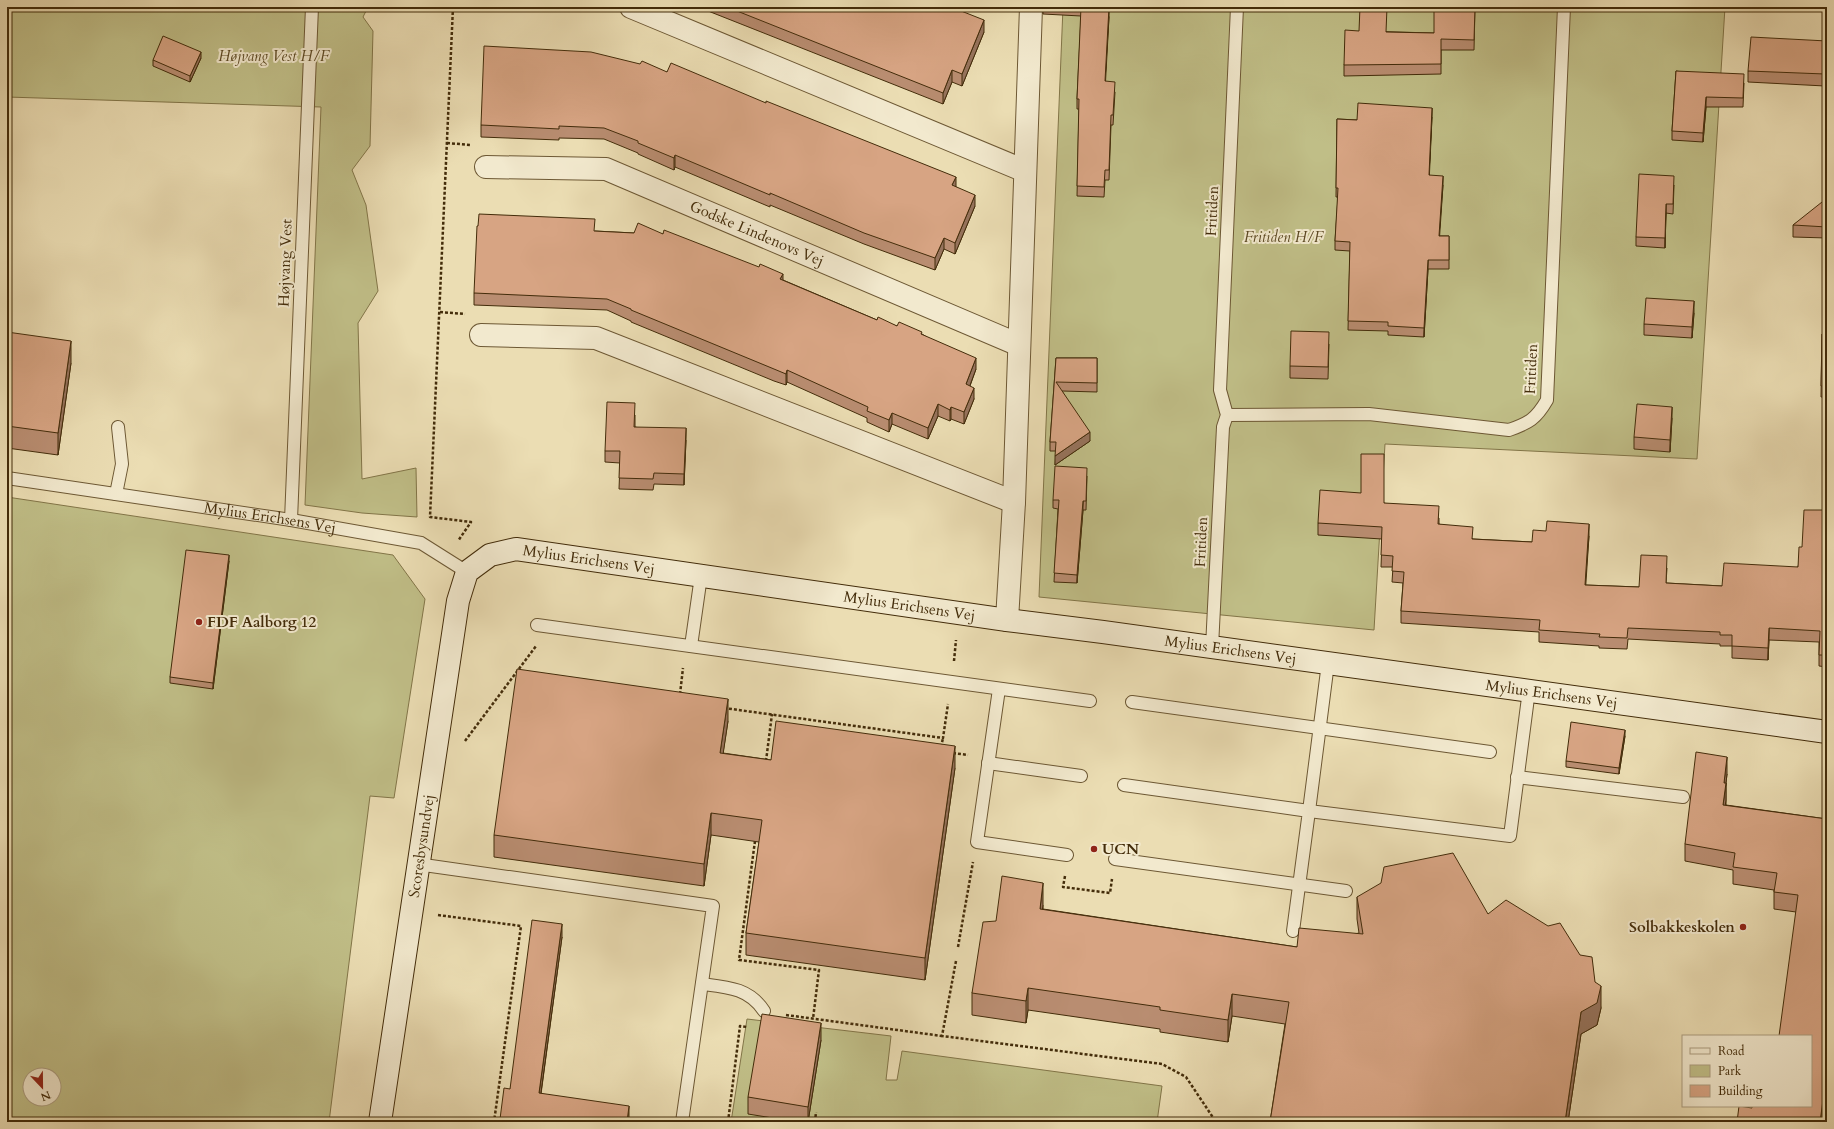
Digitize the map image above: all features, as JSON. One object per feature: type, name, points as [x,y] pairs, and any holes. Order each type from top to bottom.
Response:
[{"type":"street","points":[[631,7],[1025,171]]},
{"type":"street","points":[[1008,620],[1014,502],[1032,7]]},
{"type":"street","name":"Godske Lindenovs Vej","points":[[486,167],[606,169],[1019,345]]},
{"type":"street","points":[[481,335],[596,338],[1014,502]]},
{"type":"street","name":"Mylius Erichsens Vej","points":[[467,572],[490,555],[516,549],[960,614],[1528,690],[1827,732]]},
{"type":"street","name":"Scoresbysundvej","points":[[380,1122],[417,864],[458,602],[467,572]]},
{"type":"lane","name":"Højvang Vest","points":[[291,520],[312,7]]},
{"type":"lane","name":"Fritiden","points":[[1212,647],[1223,427],[1227,415],[1220,390],[1237,7]]},
{"type":"lane","name":"Fritiden","points":[[1227,415],[1369,414],[1509,430],[1524,425],[1538,414],[1546,400],[1564,7]]},
{"type":"lane","points":[[116,494],[122,464],[118,427]]},
{"type":"lane","name":"Mylius Erichsens Vej","points":[[7,478],[291,520],[420,543],[467,572]]},
{"type":"lane","points":[[688,646],[701,576]]},
{"type":"lane","points":[[537,625],[1090,702]]},
{"type":"lane","points":[[1293,931],[1328,663]]},
{"type":"lane","points":[[999,689],[977,842],[1067,855]]},
{"type":"lane","points":[[1124,785],[1510,836],[1528,690]]},
{"type":"lane","points":[[1132,702],[1490,752]]},
{"type":"lane","points":[[988,761],[1080,776]]},
{"type":"lane","points":[[1517,777],[1683,797]]},
{"type":"lane","points":[[1115,859],[1346,891]]},
{"type":"lane","points":[[417,864],[713,906],[682,1122]]},
{"type":"lane","points":[[702,984],[732,987],[757,1001],[764,1011]]},
{"type":"path","points":[[445,559],[472,522],[430,516],[453,7]]},
{"type":"path","points":[[941,751],[960,614]]},
{"type":"path","points":[[462,746],[550,626]]},
{"type":"path","points":[[680,695],[688,646]]},
{"type":"path","points":[[718,707],[943,738]]},
{"type":"path","points":[[765,766],[772,714]]},
{"type":"path","points":[[948,752],[988,761]]},
{"type":"path","points":[[755,841],[739,960],[819,970],[813,1019]]},
{"type":"path","points":[[958,947],[977,842]]},
{"type":"path","points":[[1075,888],[1099,891]]},
{"type":"path","points":[[410,912],[521,926],[494,1122]]},
{"type":"path","points":[[942,1036],[956,961]]},
{"type":"path","points":[[786,1016],[1162,1064],[1186,1078],[1216,1122]]},
{"type":"path","points":[[728,1122],[740,1026]]},
{"type":"path","points":[[815,1122],[816,1112]]},
{"type":"path","points":[[728,1118],[761,1122]]},
{"type":"green space","name":"Højvang Vest H/F","points":[[7,7],[368,7],[363,17],[373,31],[370,146],[352,170],[366,205],[378,291],[358,323],[362,479],[416,468],[417,517],[362,513],[305,505],[321,107],[7,97]]},
{"type":"green space","name":"Fritiden H/F","points":[[1063,7],[1725,7],[1697,459],[1385,444],[1374,630],[1039,597]]},
{"type":"green space","points":[[7,497],[393,555],[425,599],[394,798],[370,796],[329,1122],[7,1122]]},
{"type":"green space","points":[[747,1019],[891,1036],[886,1080],[897,1080],[902,1051],[1162,1086],[1157,1122],[731,1122]]},
{"type":"building","points":[[727,7],[951,7],[984,20],[962,74],[952,70],[943,93]]},
{"type":"building","points":[[1081,7],[1109,7],[1105,81],[1115,82],[1113,115],[1111,115],[1109,170],[1105,170],[1104,187],[1077,186],[1079,99],[1077,99]]},
{"type":"building","points":[[1360,7],[1387,7],[1386,32],[1434,33],[1434,7],[1475,7],[1474,40],[1441,39],[1441,64],[1344,65],[1345,30],[1359,31]]},
{"type":"building","points":[[163,36],[201,52],[190,76],[153,60]]},
{"type":"building","points":[[1751,37],[1827,41],[1827,133],[1824,133],[1825,74],[1748,71]]},
{"type":"building","points":[[484,46],[591,52],[640,64],[642,61],[667,72],[671,63],[766,103],[766,101],[956,177],[952,185],[975,195],[955,243],[944,238],[935,258],[864,233],[770,193],[770,195],[675,155],[674,158],[638,143],[638,141],[604,128],[559,126],[559,129],[481,125]]},
{"type":"building","points":[[1676,71],[1744,74],[1743,98],[1706,97],[1703,133],[1672,131]]},
{"type":"building","points":[[1358,103],[1432,108],[1429,175],[1443,176],[1439,236],[1449,236],[1449,260],[1428,260],[1424,328],[1388,326],[1388,322],[1348,321],[1350,242],[1335,241],[1338,188],[1336,188],[1337,119],[1357,120]]},
{"type":"building","points":[[1639,174],[1674,176],[1673,204],[1666,204],[1665,238],[1636,237]]},
{"type":"building","points":[[1822,202],[1827,202],[1827,227],[1793,225]]},
{"type":"building","points":[[479,214],[595,219],[594,231],[634,233],[638,223],[663,234],[664,230],[759,267],[760,264],[783,274],[780,279],[877,320],[878,317],[897,326],[899,322],[922,332],[921,334],[976,358],[966,384],[974,388],[964,412],[951,407],[950,410],[938,404],[928,428],[892,413],[889,420],[867,411],[868,407],[787,370],[786,374],[607,299],[474,293],[477,226]]},
{"type":"building","points":[[1646,298],[1694,301],[1692,327],[1644,324]]},
{"type":"building","points":[[1291,331],[1329,332],[1328,367],[1290,366]]},
{"type":"building","points":[[7,332],[71,341],[58,433],[7,426]]},
{"type":"building","points":[[1822,334],[1827,334],[1827,386],[1821,386]]},
{"type":"building","points":[[1056,358],[1097,358],[1097,383],[1056,382],[1090,432],[1055,456],[1056,442],[1050,442]]},
{"type":"building","points":[[607,402],[635,403],[634,427],[686,428],[684,474],[654,473],[653,479],[619,478],[620,451],[605,451]]},
{"type":"building","points":[[1637,404],[1672,407],[1670,440],[1634,437]]},
{"type":"building","points":[[1361,454],[1384,454],[1384,503],[1439,506],[1438,524],[1473,527],[1472,539],[1532,542],[1533,530],[1546,531],[1547,521],[1589,524],[1585,585],[1639,587],[1641,555],[1667,556],[1666,583],[1722,586],[1724,563],[1798,567],[1799,547],[1802,547],[1804,510],[1827,510],[1823,589],[1827,589],[1827,655],[1819,655],[1820,631],[1769,628],[1768,648],[1732,646],[1732,635],[1720,635],[1720,632],[1628,628],[1627,638],[1599,637],[1600,634],[1539,630],[1540,620],[1401,611],[1404,572],[1392,571],[1393,556],[1381,555],[1382,527],[1318,523],[1320,490],[1361,493]]},
{"type":"building","points":[[1055,466],[1087,468],[1086,501],[1083,501],[1077,575],[1054,573],[1059,500],[1053,500]]},
{"type":"building","name":"FDF Aalborg 12","points":[[186,550],[229,555],[213,683],[170,677]]},
{"type":"building","points":[[517,669],[728,699],[720,753],[771,760],[776,721],[955,746],[925,958],[746,933],[762,820],[711,813],[704,864],[494,835]]},
{"type":"building","points":[[1571,722],[1625,730],[1619,768],[1566,761]]},
{"type":"building","name":"Solbakkeskolen","points":[[1696,752],[1727,757],[1723,805],[1827,819],[1827,1071],[1820,1122],[1737,1122],[1739,1107],[1812,1107],[1812,1035],[1779,1035],[1798,895],[1774,892],[1777,873],[1733,867],[1735,853],[1685,844]]},
{"type":"building","points":[[1453,853],[1488,914],[1506,900],[1548,926],[1560,923],[1580,955],[1592,957],[1595,982],[1601,986],[1597,1003],[1581,1012],[1565,1122],[1270,1122],[1289,1002],[1232,994],[1228,1020],[1160,1010],[1160,1007],[1028,988],[1026,1001],[972,993],[983,922],[996,921],[1002,876],[1043,883],[1040,909],[1297,947],[1299,928],[1363,934],[1357,897],[1381,883],[1384,867]]},
{"type":"building","points":[[532,920],[562,924],[539,1093],[629,1106],[627,1122],[506,1122],[507,1120],[500,1119],[504,1088],[510,1089]]},
{"type":"building","points":[[762,1014],[821,1023],[808,1107],[748,1097]]},
{"type":"place","name":"FDF Aalborg 12","points":[[199,622]]},
{"type":"place","name":"UCN","points":[[1094,849]]},
{"type":"place","name":"Solbakkeskolen","points":[[1743,927]]}]
